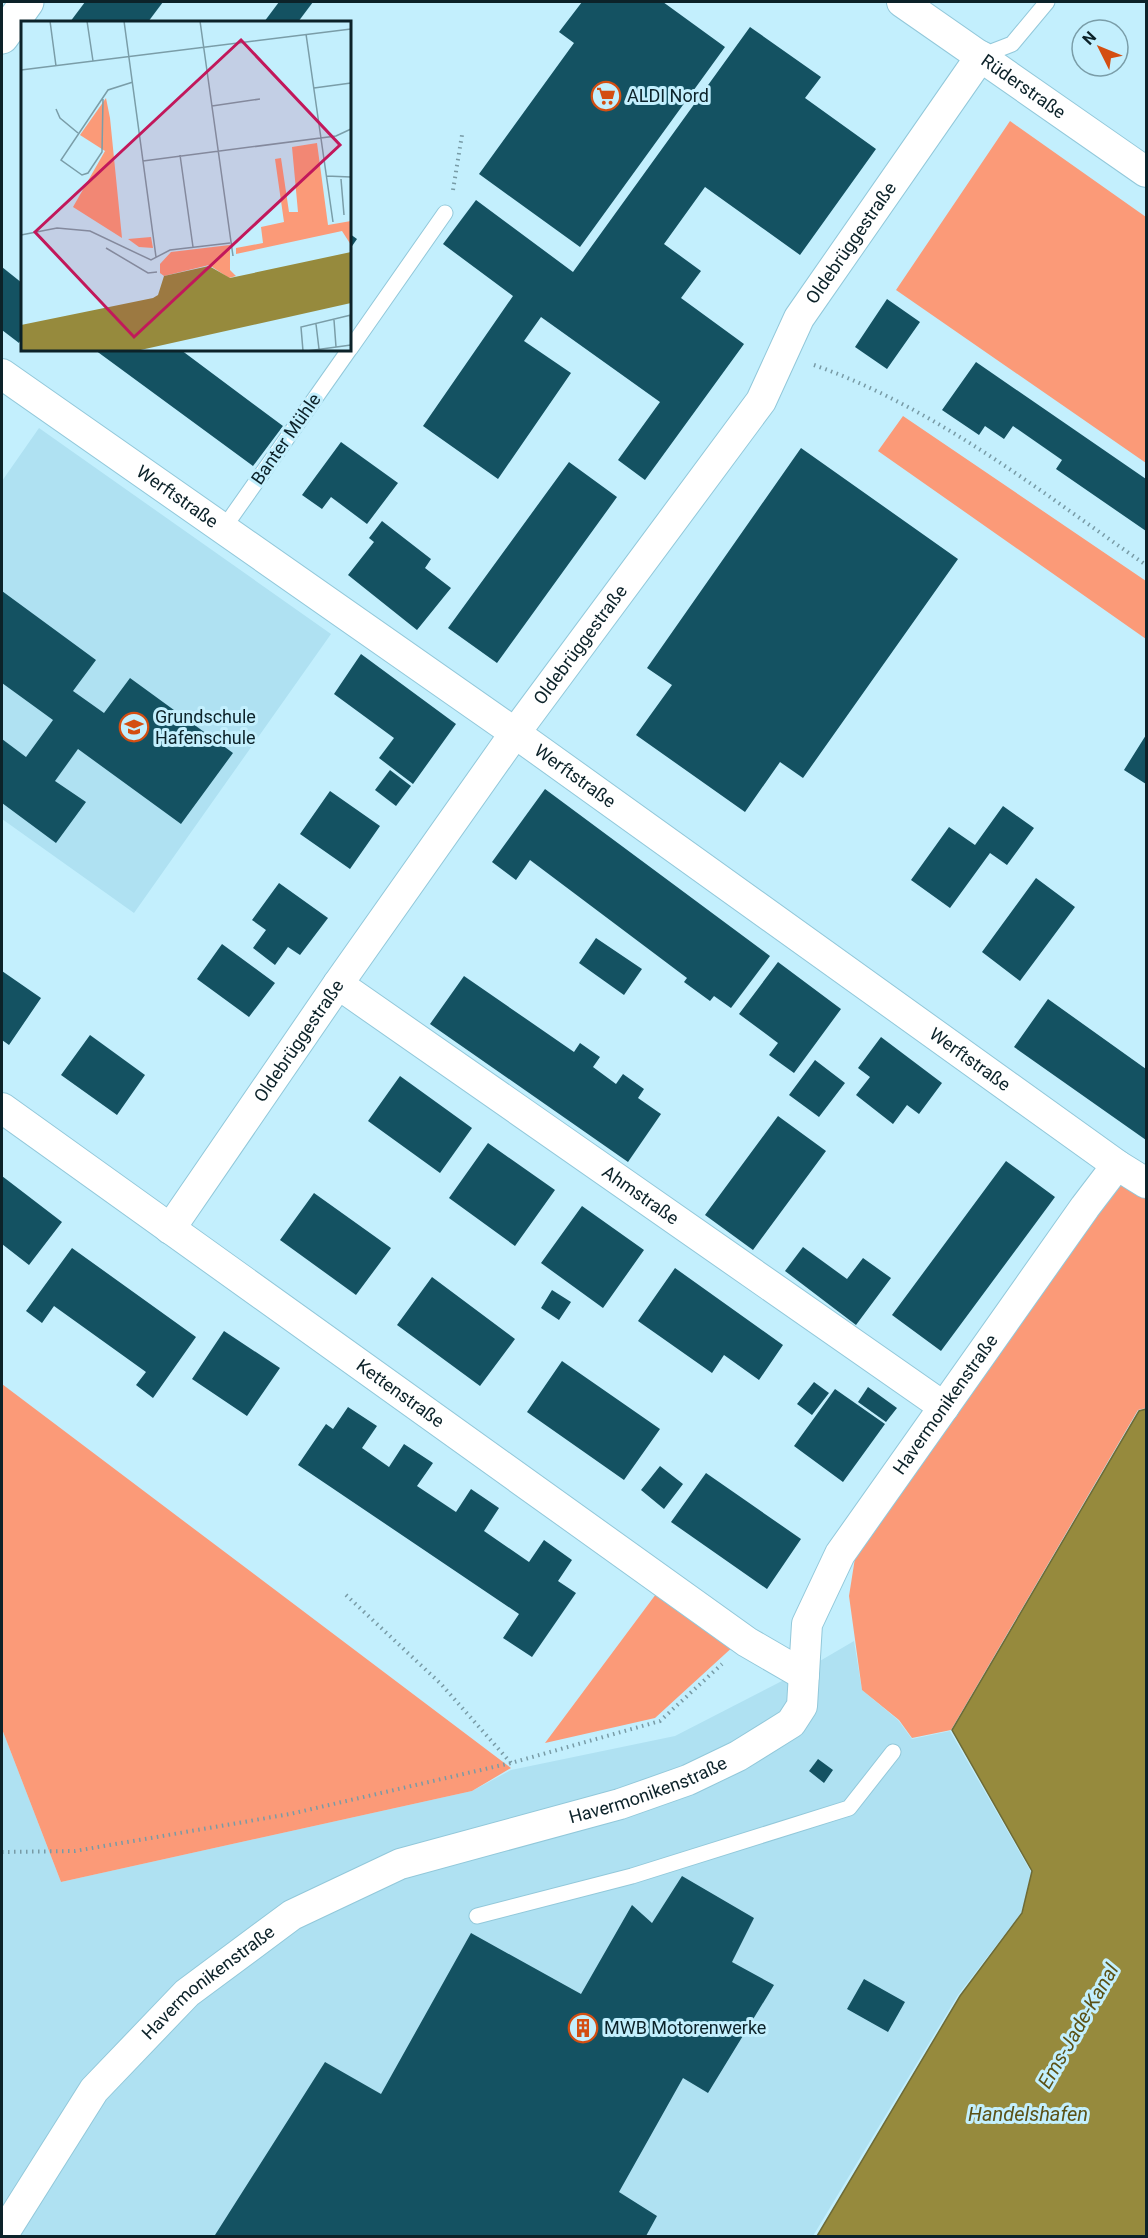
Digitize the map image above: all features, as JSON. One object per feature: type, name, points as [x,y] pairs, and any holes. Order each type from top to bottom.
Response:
[{"type":"street","points":[[2,37],[27,2]]},
{"type":"street","name":"Rüderstraße","points":[[902,2],[1146,172]]},
{"type":"street","name":"Oldebrüggestraße","points":[[171,1229],[338,984],[515,734],[761,401],[799,318],[981,56]]},
{"type":"street","name":"Werftstraße","points":[[2,374],[515,734],[1118,1166],[1146,1183]]},
{"type":"street","name":"Ahmstraße","points":[[338,984],[944,1407]]},
{"type":"street","name":"Kettenstraße","points":[[2,1108],[747,1642],[804,1675]]},
{"type":"street","name":"Havermonikenstraße","points":[[2,2236],[94,2090],[187,1993],[292,1915],[400,1864],[620,1804],[688,1780],[738,1756],[791,1723],[802,1706],[807,1624],[840,1554],[1085,1207],[1118,1166]]},
{"type":"lane","points":[[981,56],[1012,44],[1047,2]]},
{"type":"lane","name":"Banter Mühle","points":[[351,346],[445,213]]},
{"type":"lane","name":"Banter Mühle","points":[[223,529],[348,351]]},
{"type":"lane","points":[[477,1916],[632,1876],[849,1808],[893,1752]]},
{"type":"path","points":[[445,213],[452,196],[462,135]]},
{"type":"path","points":[[783,354],[852,378],[948,429],[1146,565]]},
{"type":"path","points":[[346,1595],[441,1684],[511,1763]]},
{"type":"path","points":[[2,1852],[75,1851],[290,1814],[511,1763],[660,1721],[747,1642]]},
{"type":"shaded area","points":[[1010,121],[1146,217],[1146,463],[896,290]]},
{"type":"shaded area","points":[[903,416],[1146,581],[1146,639],[878,451]]},
{"type":"shaded area","name":"Grundschule Hafenschule","points":[[39,428],[331,634],[134,913],[2,819],[2,481]]},
{"type":"shaded area","points":[[1129,1180],[1146,1191],[1146,1408],[1138,1410],[951,1730],[912,1738],[899,1720],[862,1690],[849,1596],[855,1558],[1117,1184]]},
{"type":"shaded area","points":[[2,1384],[511,1768],[472,1791],[61,1882],[2,1729]]},
{"type":"shaded area","points":[[659,1590],[736,1644],[655,1718],[545,1743]]},
{"type":"shaded area","points":[[854,1641],[862,1690],[898,1720],[912,1739],[950,1731],[1031,1872],[1022,1912],[958,1995],[813,2236],[2,2236],[2,1729],[61,1882],[472,1791],[511,1770],[675,1736],[813,1665]]},
{"type":"water","name":"Handelshafen","points":[[1146,1409],[1146,2236],[817,2236],[960,1996],[1022,1913],[1032,1871],[952,1730],[1139,1411]]},
{"type":"building","points":[[85,2],[163,2],[149,21],[71,21]]},
{"type":"building","points":[[279,2],[313,2],[299,21],[265,21]]},
{"type":"building","points":[[582,2],[663,2],[725,47],[580,247],[479,174],[574,43],[559,32]]},
{"type":"building","points":[[750,27],[821,77],[805,98],[876,149],[800,255],[705,187],[664,244],[701,271],[681,298],[744,344],[645,480],[618,460],[660,402],[541,317],[524,341],[571,373],[498,479],[423,426],[513,296],[443,244],[476,200],[573,272]]},
{"type":"building","points":[[351,235],[357,239],[351,248]]},
{"type":"building","points":[[2,267],[21,282],[21,339],[19,343],[2,330]]},
{"type":"building","points":[[887,299],[920,322],[887,369],[855,347]]},
{"type":"building","points":[[96,351],[182,351],[283,426],[253,466]]},
{"type":"building","points":[[976,362],[1146,479],[1146,531],[1056,469],[1062,460],[1013,426],[1004,439],[985,426],[979,435],[942,410]]},
{"type":"building","points":[[341,442],[398,483],[367,524],[331,497],[322,509],[302,495]]},
{"type":"building","points":[[801,448],[958,559],[803,778],[780,762],[745,812],[636,735],[672,685],[647,668]]},
{"type":"building","points":[[569,462],[617,497],[497,663],[448,628]]},
{"type":"building","points":[[382,521],[431,559],[425,568],[451,588],[417,630],[348,575],[374,542],[369,538]]},
{"type":"building","points":[[2,591],[96,660],[73,691],[104,713],[130,678],[233,753],[181,824],[78,749],[55,781],[86,802],[56,843],[2,803],[2,739],[26,757],[53,720],[2,683]]},
{"type":"building","points":[[361,654],[456,724],[413,784],[379,758],[394,738],[334,694]]},
{"type":"building","points":[[1146,735],[1146,784],[1124,770]]},
{"type":"building","points":[[390,770],[411,786],[396,806],[375,790]]},
{"type":"building","points":[[545,789],[770,956],[731,1008],[714,996],[710,1001],[684,982],[687,978],[530,860],[516,880],[492,862]]},
{"type":"building","points":[[330,791],[380,826],[350,869],[300,834]]},
{"type":"building","points":[[1003,806],[1034,828],[1007,865],[990,853],[950,908],[911,880],[949,827],[975,845]]},
{"type":"building","points":[[1036,878],[1075,907],[1020,981],[982,952]]},
{"type":"building","points":[[279,883],[328,918],[300,955],[288,947],[275,965],[253,948],[266,930],[252,920]]},
{"type":"building","points":[[596,938],[642,969],[624,995],[579,963]]},
{"type":"building","points":[[222,944],[275,983],[249,1017],[197,979]]},
{"type":"building","points":[[778,962],[841,1009],[794,1073],[769,1055],[778,1043],[739,1014]]},
{"type":"building","points":[[2,971],[41,998],[9,1045],[2,1040]]},
{"type":"building","points":[[464,976],[574,1052],[580,1043],[600,1057],[593,1067],[616,1084],[623,1074],[644,1089],[638,1098],[661,1114],[628,1162],[430,1024]]},
{"type":"building","points":[[1048,999],[1146,1069],[1146,1140],[1014,1047]]},
{"type":"building","points":[[90,1035],[145,1075],[117,1115],[61,1075]]},
{"type":"building","points":[[881,1037],[942,1083],[919,1114],[907,1105],[893,1124],[856,1095],[870,1077],[858,1068]]},
{"type":"building","points":[[815,1060],[845,1083],[819,1117],[789,1095]]},
{"type":"building","points":[[400,1076],[472,1128],[440,1173],[368,1121]]},
{"type":"building","points":[[778,1116],[826,1151],[753,1250],[705,1215]]},
{"type":"building","points":[[488,1143],[555,1190],[515,1246],[449,1198]]},
{"type":"building","points":[[1006,1161],[1055,1197],[941,1351],[892,1315]]},
{"type":"building","points":[[2,1176],[62,1222],[29,1265],[2,1244]]},
{"type":"building","points":[[314,1193],[391,1248],[356,1295],[280,1240]]},
{"type":"building","points":[[582,1206],[644,1250],[603,1308],[541,1263]]},
{"type":"building","points":[[803,1247],[847,1279],[863,1258],[891,1278],[856,1325],[785,1271]]},
{"type":"building","points":[[72,1248],[196,1337],[153,1398],[136,1385],[146,1372],[54,1306],[42,1323],[26,1311]]},
{"type":"building","points":[[675,1268],[783,1345],[759,1380],[724,1355],[712,1373],[638,1321]]},
{"type":"building","points":[[432,1277],[515,1339],[480,1386],[397,1325]]},
{"type":"building","points":[[552,1290],[571,1302],[559,1320],[541,1308]]},
{"type":"building","points":[[224,1331],[280,1368],[247,1416],[192,1379]]},
{"type":"building","points":[[562,1361],[660,1429],[624,1480],[527,1412]]},
{"type":"building","points":[[814,1382],[829,1393],[812,1415],[797,1404]]},
{"type":"building","points":[[868,1387],[897,1408],[886,1422],[858,1402]]},
{"type":"building","points":[[835,1389],[885,1424],[843,1482],[794,1446]]},
{"type":"building","points":[[348,1407],[377,1426],[362,1448],[389,1467],[404,1444],[433,1463],[417,1486],[456,1512],[471,1489],[499,1508],[484,1531],[529,1562],[544,1540],[572,1560],[558,1581],[576,1593],[532,1657],[503,1638],[519,1614],[298,1465],[326,1424],[333,1429]]},
{"type":"building","points":[[660,1466],[683,1484],[664,1509],[641,1490]]},
{"type":"building","points":[[706,1473],[801,1539],[767,1589],[671,1522]]},
{"type":"building","points":[[818,1759],[833,1770],[824,1783],[809,1771]]},
{"type":"building","name":"MWB Motorenwerke","points":[[682,1876],[754,1918],[732,1962],[774,1985],[708,2093],[683,2078],[619,2192],[657,2216],[646,2236],[215,2235],[325,2062],[381,2094],[471,1933],[581,1994],[632,1905],[652,1923]]},
{"type":"building","points":[[864,1979],[905,2002],[888,2032],[847,2009]]},
{"type":"place","name":"ALDI Nord","points":[[606,96]]},
{"type":"place","name":"Grundschule Hafenschule","points":[[134,727]]},
{"type":"place","name":"MWB Motorenwerke","points":[[583,2028]]},
{"type":"water label","name":"Ems-Jade-Kanal","points":[[1078,2026]]}]
